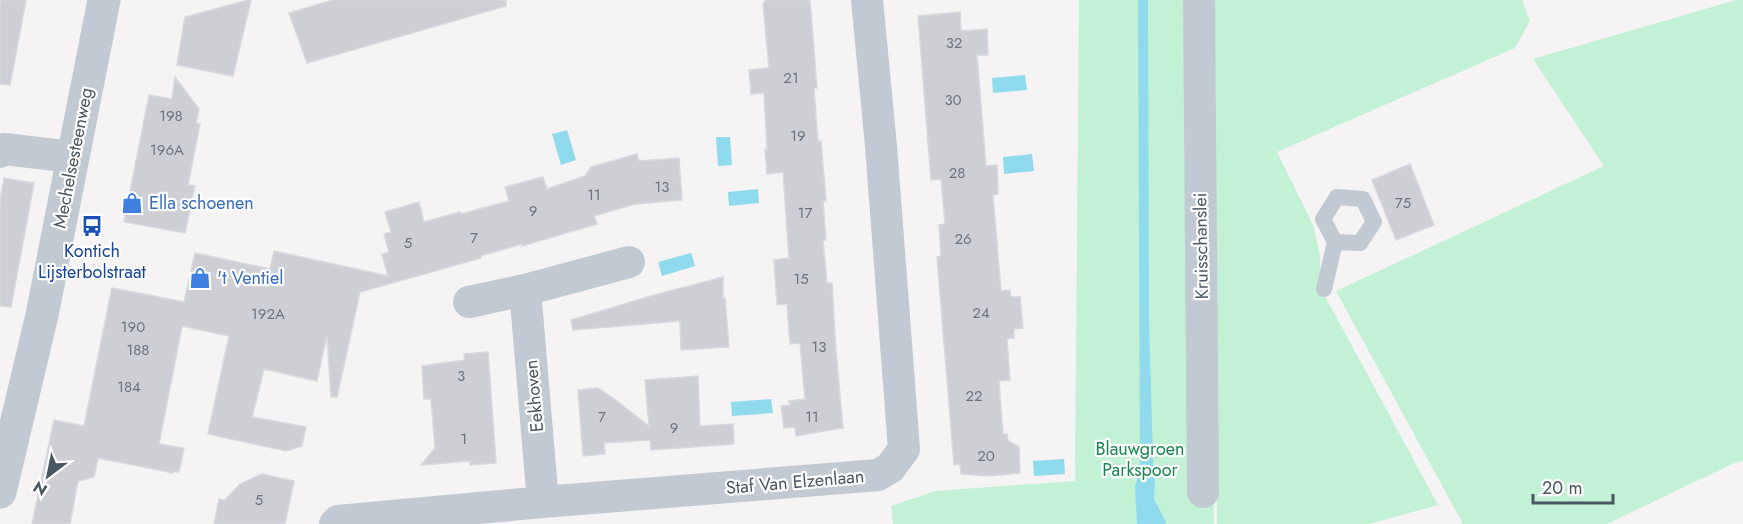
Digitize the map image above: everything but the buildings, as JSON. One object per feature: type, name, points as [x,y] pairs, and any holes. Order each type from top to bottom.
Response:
[{"type":"street","name":"Mechelsesteenweg","points":[[0,492],[42,315],[104,0]]},
{"type":"street","name":"Staf Van Elzenlaan","points":[[335,524],[338,521],[543,502],[878,475],[890,468],[904,449],[881,146],[867,0]]},
{"type":"street","name":"Kruisschanslei","points":[[1199,0],[1203,492]]},
{"type":"street","points":[[0,152],[4,149],[73,157]]},
{"type":"street","points":[[469,302],[525,290],[629,262]]},
{"type":"street","name":"Eekhoven","points":[[525,290],[543,502]]},
{"type":"lane","points":[[1324,289],[1335,242]]},
{"type":"green space","name":"Blauwgroen Parkspoor","points":[[1079,0],[1199,0],[1214,524],[893,524],[891,506],[936,491],[1075,481]]},
{"type":"green space","points":[[1211,0],[1522,0],[1530,21],[1515,48],[1277,152],[1313,225],[1320,255],[1320,276],[1325,296],[1438,505],[1369,524],[1217,524]]},
{"type":"green space","points":[[1736,0],[1743,0],[1743,461],[1734,463],[1607,524],[1463,524],[1336,291],[1604,166],[1533,59]]},
{"type":"water","points":[[1138,0],[1148,0],[1149,320],[1154,499],[1166,524],[1137,524],[1135,486],[1140,469]]},
{"type":"water","points":[[1025,75],[1027,90],[993,93],[992,78]]},
{"type":"water","points":[[567,130],[576,160],[561,165],[552,134]]},
{"type":"water","points":[[716,137],[730,137],[732,165],[718,166]]},
{"type":"water","points":[[1032,154],[1034,171],[1004,174],[1003,157]]},
{"type":"water","points":[[758,189],[759,203],[729,206],[728,192]]},
{"type":"water","points":[[691,253],[695,266],[662,276],[658,262]]},
{"type":"water","points":[[771,399],[773,413],[732,416],[731,402]]},
{"type":"water","points":[[1064,459],[1065,474],[1034,476],[1033,461]]},
{"type":"place","name":"Ella schoenen","points":[[132,203]]},
{"type":"place","name":"Kontich Lijsterbolstraat","points":[[92,226]]},
{"type":"place","name":"'t Ventiel","points":[[200,278]]}]
